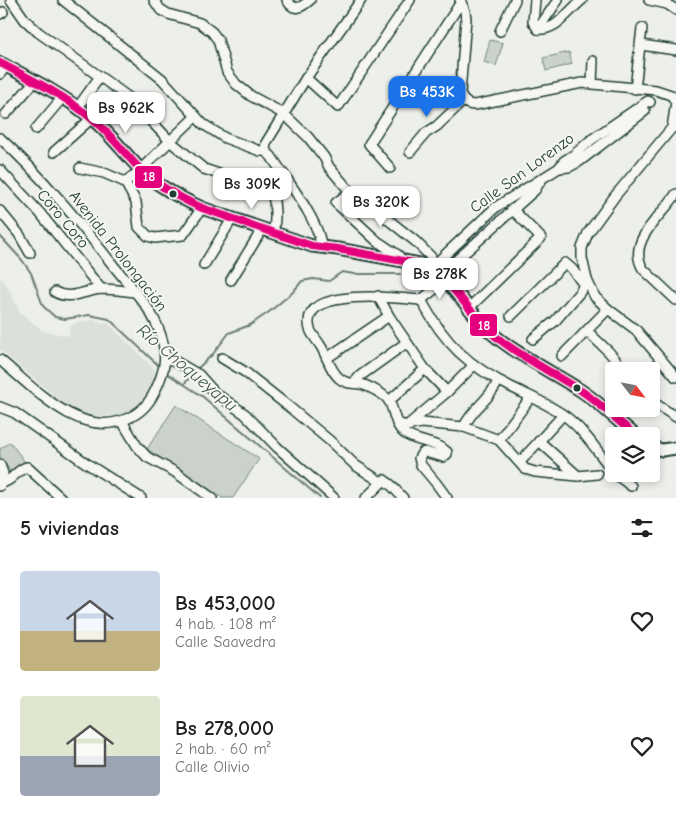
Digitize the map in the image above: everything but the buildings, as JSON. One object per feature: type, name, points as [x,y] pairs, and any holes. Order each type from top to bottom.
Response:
[{"type":"main road","points":[[2,67],[35,81],[63,97],[92,118],[140,169],[172,193],[202,208],[312,246],[425,265],[445,280],[484,326],[504,343],[590,397],[625,427]]},
{"type":"main road","points":[[660,449],[676,448]]},
{"type":"street","points":[[11,0],[24,20],[128,97],[171,142],[204,169],[270,191],[273,195],[275,226],[268,230],[231,280]]},
{"type":"street","points":[[63,0],[162,79],[203,124],[225,138],[260,151],[265,150]]},
{"type":"street","points":[[154,0],[160,9],[168,14],[200,23],[212,32],[218,40],[224,63],[231,78],[251,96],[284,114],[308,137],[324,157],[329,167],[351,191],[380,210],[386,218],[416,241],[431,258],[430,268]]},
{"type":"street","points":[[287,0],[290,6],[294,8],[304,6],[310,0]]},
{"type":"street","points":[[265,150],[266,143],[306,78],[362,0]]},
{"type":"street","points":[[306,78],[338,107],[410,0]]},
{"type":"street","points":[[500,31],[515,0]]},
{"type":"street","points":[[535,0],[533,22],[538,29],[543,30],[555,24],[582,0]]},
{"type":"street","points":[[538,29],[558,0]]},
{"type":"street","points":[[650,0],[667,4],[676,10]]},
{"type":"street","points":[[460,1],[465,11],[466,19],[460,93],[463,101]]},
{"type":"street","points":[[390,168],[369,144],[460,1]]},
{"type":"street","points":[[635,89],[642,28]]},
{"type":"street","points":[[641,45],[676,50]]},
{"type":"street","points":[[592,83],[593,61]]},
{"type":"street","points":[[78,108],[100,78]]},
{"type":"street","points":[[6,114],[35,81]]},
{"type":"street","points":[[463,101],[475,105],[573,84],[592,83],[656,90],[670,95],[676,107],[674,126],[615,196],[588,233],[582,248],[585,282],[580,292],[555,321],[533,339]]},
{"type":"street","name":"Calle San Lorenzo","points":[[430,268],[496,207],[559,168],[564,161],[591,140],[648,101],[650,102],[645,89]]},
{"type":"street","points":[[36,129],[63,97]]},
{"type":"street","points":[[410,152],[426,133],[437,126],[463,101]]},
{"type":"street","points":[[125,182],[171,142],[195,117]]},
{"type":"street","points":[[54,152],[92,118]]},
{"type":"street","name":"Avenida Prolongación","points":[[0,138],[19,155],[73,216],[134,292],[158,327],[165,359],[162,377],[154,394],[144,408],[122,421],[107,424],[85,421],[68,414],[55,406],[0,360]]},
{"type":"street","points":[[265,150],[271,156],[319,233],[321,247]]},
{"type":"street","points":[[80,168],[104,172],[125,182],[136,202],[139,227],[148,236],[155,238],[183,235],[202,208]]},
{"type":"street","name":"Coro Coro","points":[[0,170],[40,213],[101,289]]},
{"type":"street","points":[[512,209],[540,238],[465,305],[462,294],[449,276],[451,265],[512,209],[535,190],[541,180]]},
{"type":"street","points":[[351,191],[336,203],[373,237],[398,255],[403,262]]},
{"type":"street","points":[[676,194],[641,240],[638,251],[643,270],[676,300]]},
{"type":"street","points":[[0,210],[19,234],[30,254]]},
{"type":"street","points":[[204,265],[232,218]]},
{"type":"street","points":[[511,316],[565,263],[585,282],[608,309],[636,330],[676,377]]},
{"type":"street","points":[[445,280],[421,300],[378,296],[355,297],[318,305],[314,308],[308,320],[311,332],[338,378],[348,384],[362,384],[370,387],[390,401],[401,431],[406,435],[431,443],[447,452],[443,457],[425,452],[419,458],[421,466],[436,482],[446,498]]},
{"type":"street","points":[[55,292],[62,296],[68,296],[101,289],[134,292]]},
{"type":"street","points":[[378,296],[406,343],[425,370],[447,392]]},
{"type":"street","points":[[421,300],[453,347],[473,366],[570,419],[605,461]]},
{"type":"street","points":[[562,356],[608,309]]},
{"type":"street","points":[[327,358],[389,316]]},
{"type":"street","points":[[587,331],[617,362]]},
{"type":"street","points":[[354,384],[360,376],[406,343]]},
{"type":"street","points":[[222,358],[244,372],[288,406],[330,441],[354,465],[381,482]]},
{"type":"street","points":[[165,359],[199,375],[215,393],[245,414],[277,447],[334,498]]},
{"type":"street","points":[[407,426],[447,392],[473,366]]},
{"type":"street","points":[[390,401],[425,370]]},
{"type":"street","points":[[464,426],[468,418],[491,394],[498,381]]},
{"type":"street","points":[[499,440],[531,397]]},
{"type":"street","points":[[0,407],[15,413],[86,463],[142,498]]},
{"type":"street","points":[[660,407],[676,417]]},
{"type":"street","points":[[520,462],[562,415]]},
{"type":"street","points":[[122,421],[147,457],[175,472],[210,497]]},
{"type":"street","points":[[397,423],[407,426],[421,423],[464,426],[499,440],[525,468],[535,472],[578,476],[597,474]]},
{"type":"street","points":[[539,441],[578,476]]},
{"type":"street","points":[[0,464],[3,473],[1,485],[7,483],[22,468],[28,467],[61,498]]},
{"type":"street","points":[[366,498],[384,480],[403,498]]},
{"type":"street","points":[[626,482],[631,486]]},
{"type":"shaded area","points":[[490,40],[503,43],[496,66],[484,62]]},
{"type":"shaded area","points":[[569,52],[572,64],[546,71],[543,58]]},
{"type":"shaded area","points":[[0,276],[10,290],[19,311],[43,331],[69,336],[70,326],[77,322],[94,320],[109,324],[159,374],[140,408],[115,416],[95,416],[82,413],[66,406],[0,350]]},
{"type":"shaded area","points":[[176,405],[259,459],[233,498],[222,498],[147,449]]},
{"type":"shaded area","points":[[10,442],[25,462],[11,472],[0,456],[0,449]]},
{"type":"waterway","name":"Río Choqueyapu","points":[[0,236],[31,273],[43,306],[55,317],[65,319],[89,315],[109,319],[160,367]]},
{"type":"waterway","points":[[196,370],[213,354],[229,333],[250,325],[269,312],[293,292],[302,281],[313,279],[329,281],[342,272],[354,274],[400,274]]},
{"type":"waterway","name":"Río Choqueyapu","points":[[165,372],[202,396],[320,498]]},
{"type":"waterway","points":[[185,383],[193,374]]},
{"type":"transit line","name":"18","points":[[0,63],[70,102],[98,124],[135,164],[155,182],[202,208],[312,246],[425,265],[452,287],[477,318],[494,335],[525,357],[587,395],[626,427]]}]
